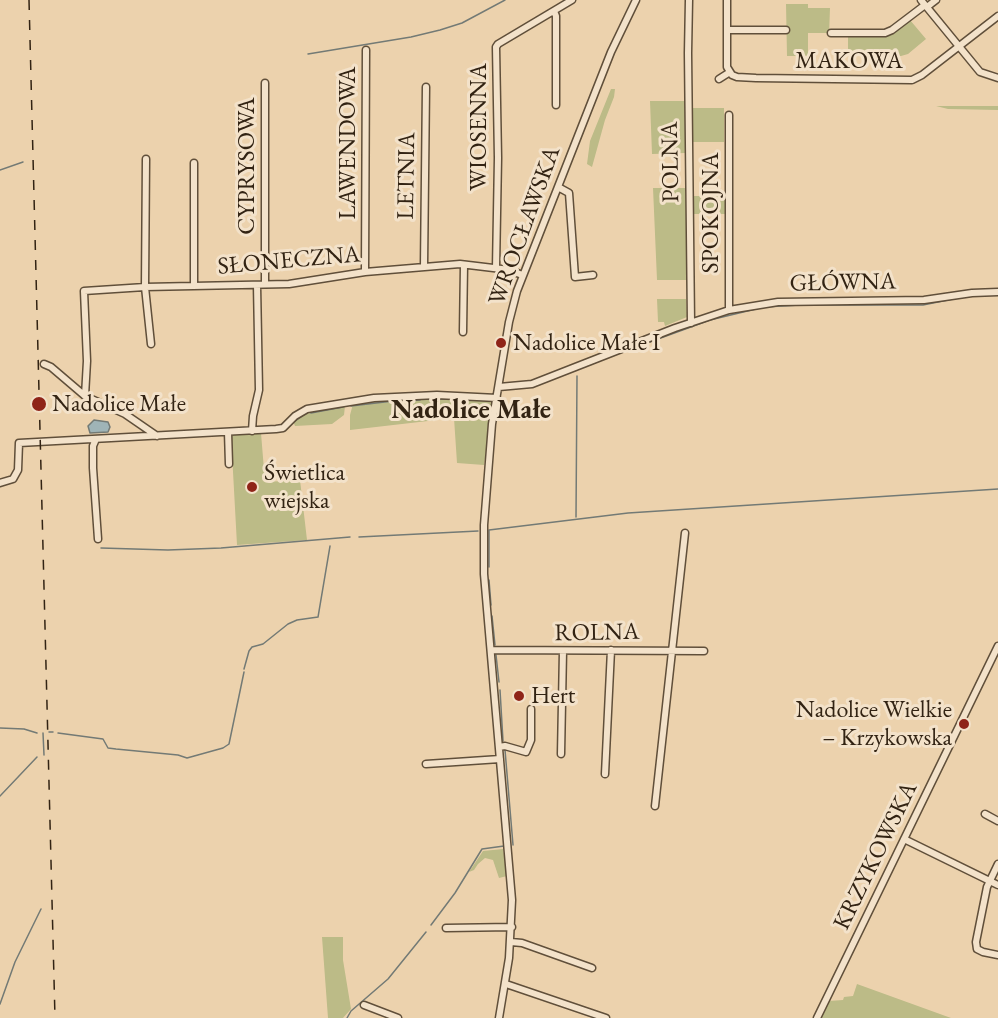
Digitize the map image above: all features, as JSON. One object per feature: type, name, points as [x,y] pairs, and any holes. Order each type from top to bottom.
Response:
[{"type":"street","name":"WIOSENNA","points":[[496,268],[498,158],[496,47],[572,0]]},
{"type":"street","name":"WROCŁAWSKA","points":[[512,927],[512,900],[485,591],[484,531],[488,463],[510,315],[522,275],[611,52],[636,0]]},
{"type":"street","name":"POLNA","points":[[689,0],[691,323]]},
{"type":"street","points":[[719,79],[730,72],[727,61],[727,0]]},
{"type":"street","points":[[831,33],[885,33],[924,4],[936,0]]},
{"type":"street","points":[[924,4],[980,72],[998,78]]},
{"type":"street","points":[[554,11],[556,16],[556,105]]},
{"type":"street","name":"MAKOWA","points":[[730,72],[737,77],[756,78],[912,80],[922,75],[998,16]]},
{"type":"street","points":[[727,30],[786,30]]},
{"type":"street","name":"LAWENDOWA","points":[[365,272],[366,50]]},
{"type":"street","name":"CYPRYSOWA","points":[[265,83],[265,284]]},
{"type":"street","name":"LETNIA","points":[[424,266],[426,87]]},
{"type":"street","name":"SPOKOJNA","points":[[729,115],[729,310]]},
{"type":"street","points":[[146,159],[145,287],[151,344]]},
{"type":"street","points":[[194,163],[194,286]]},
{"type":"street","points":[[558,187],[569,193],[575,277],[593,275]]},
{"type":"street","points":[[463,332],[464,265]]},
{"type":"street","name":"SŁONECZNA","points":[[85,396],[87,361],[84,291],[145,287],[289,284],[365,272],[424,266],[464,265],[496,268]]},
{"type":"street","points":[[496,268],[522,275]]},
{"type":"street","points":[[252,431],[259,390],[257,285]]},
{"type":"street","name":"GŁÓWNA","points":[[691,323],[729,310],[778,302],[924,300],[972,293],[998,292]]},
{"type":"street","points":[[499,387],[532,384],[691,323]]},
{"type":"street","points":[[44,364],[51,367],[85,396],[125,414],[158,436]]},
{"type":"street","points":[[0,483],[13,479],[18,470],[20,443],[283,428],[295,416],[307,409],[365,399],[430,395],[497,399]]},
{"type":"street","points":[[228,432],[230,464]]},
{"type":"street","points":[[96,440],[93,446],[93,468],[98,539]]},
{"type":"street","points":[[655,807],[685,533]]},
{"type":"street","name":"KRZYKOWSKA","points":[[817,1018],[998,646]]},
{"type":"street","points":[[605,774],[611,650]]},
{"type":"street","name":"ROLNA","points":[[491,653],[611,650],[704,651]]},
{"type":"street","points":[[561,754],[563,651]]},
{"type":"street","points":[[499,747],[505,746],[526,752],[531,740],[531,709]]},
{"type":"street","points":[[426,764],[500,759]]},
{"type":"street","points":[[985,814],[998,821]]},
{"type":"street","points":[[904,839],[998,885]]},
{"type":"street","points":[[998,864],[990,881],[976,942],[977,949],[998,955]]},
{"type":"street","points":[[446,928],[512,927],[506,984],[499,1018]]},
{"type":"street","points":[[511,942],[522,943],[592,968]]},
{"type":"street","points":[[506,984],[606,1018]]},
{"type":"street","points":[[364,1005],[398,1018]]},
{"type":"shaded area","points":[[786,4],[808,4],[808,8],[830,8],[829,36],[827,33],[808,33],[808,56],[787,56]]},
{"type":"shaded area","points":[[910,20],[926,39],[908,54],[848,56],[848,34],[886,35]]},
{"type":"shaded area","points":[[611,89],[615,89],[614,97],[592,167],[587,164],[590,141]]},
{"type":"shaded area","points":[[650,101],[685,101],[685,153],[652,154]]},
{"type":"shaded area","points":[[936,106],[998,106],[998,110],[948,109]]},
{"type":"shaded area","points":[[692,108],[724,108],[724,142],[693,142]]},
{"type":"shaded area","points":[[653,188],[686,188],[686,280],[657,280]]},
{"type":"shaded area","points":[[693,196],[725,196],[725,214],[693,214]]},
{"type":"shaded area","points":[[657,299],[686,299],[687,317],[665,326],[664,322],[658,322]]},
{"type":"shaded area","points":[[398,399],[486,399],[493,404],[484,465],[457,463],[454,418],[350,430],[353,404]]},
{"type":"shaded area","points":[[345,406],[344,415],[332,424],[295,426],[293,421],[304,412]]},
{"type":"shaded area","points":[[94,420],[108,422],[110,427],[108,432],[90,433],[88,426]]},
{"type":"shaded area","points":[[261,433],[265,482],[300,480],[307,540],[237,545],[231,435]]},
{"type":"shaded area","points":[[503,849],[507,876],[499,878],[493,860],[485,858],[469,872],[483,851]]},
{"type":"shaded area","points":[[322,937],[343,937],[343,960],[351,1009],[343,1018],[328,1018]]},
{"type":"shaded area","points":[[857,984],[951,1018],[821,1018],[829,1001],[843,1000],[844,997],[853,996]]},
{"type":"waterway","points":[[308,54],[440,30],[462,23],[505,0]]},
{"type":"waterway","points":[[0,170],[23,162]]},
{"type":"waterway","points":[[614,355],[710,320],[764,307],[923,305],[958,298]]},
{"type":"waterway","points":[[576,517],[577,376]]},
{"type":"waterway","points":[[425,399],[436,399]]},
{"type":"waterway","points":[[440,399],[478,400]]},
{"type":"waterway","points":[[399,401],[420,400]]},
{"type":"waterway","points":[[351,406],[393,401]]},
{"type":"waterway","points":[[311,413],[343,407]]},
{"type":"waterway","points":[[295,421],[305,414]]},
{"type":"waterway","points":[[489,567],[489,530],[628,513],[998,489]]},
{"type":"waterway","points":[[359,537],[478,531]]},
{"type":"waterway","points":[[101,548],[168,550],[221,548],[350,537]]},
{"type":"waterway","points":[[244,669],[252,647],[263,644],[288,624],[297,620],[318,617],[330,546]]},
{"type":"waterway","points":[[489,580],[491,605]]},
{"type":"waterway","points":[[492,616],[495,645]]},
{"type":"waterway","points":[[496,655],[499,682]]},
{"type":"waterway","points":[[58,733],[103,739],[108,748],[178,755],[187,758],[223,748],[229,744],[244,672]]},
{"type":"waterway","points":[[500,690],[503,741]]},
{"type":"waterway","points":[[0,728],[24,729],[37,733]]},
{"type":"waterway","points":[[43,733],[44,755]]},
{"type":"waterway","points":[[505,750],[513,845]]},
{"type":"waterway","points":[[0,796],[37,757]]},
{"type":"waterway","points":[[431,925],[455,893],[482,849],[504,846]]},
{"type":"waterway","points":[[0,1004],[15,962],[41,909]]},
{"type":"waterway","points":[[347,1018],[351,1011],[388,979],[426,932]]},
{"type":"railway","points":[[29,0],[55,1018]]},
{"type":"place","name":"Nadolice Małe I","points":[[501,343]]},
{"type":"place","name":"Nadolice Małe","points":[[39,404]]},
{"type":"place","name":"Świetlica wiejska","points":[[252,487]]},
{"type":"place","name":"Hert","points":[[519,696]]},
{"type":"place","name":"Nadolice Wielkie – Krzykowska","points":[[964,724]]},
{"type":"district","name":"Nadolice Małe","points":[[471,411]]}]
